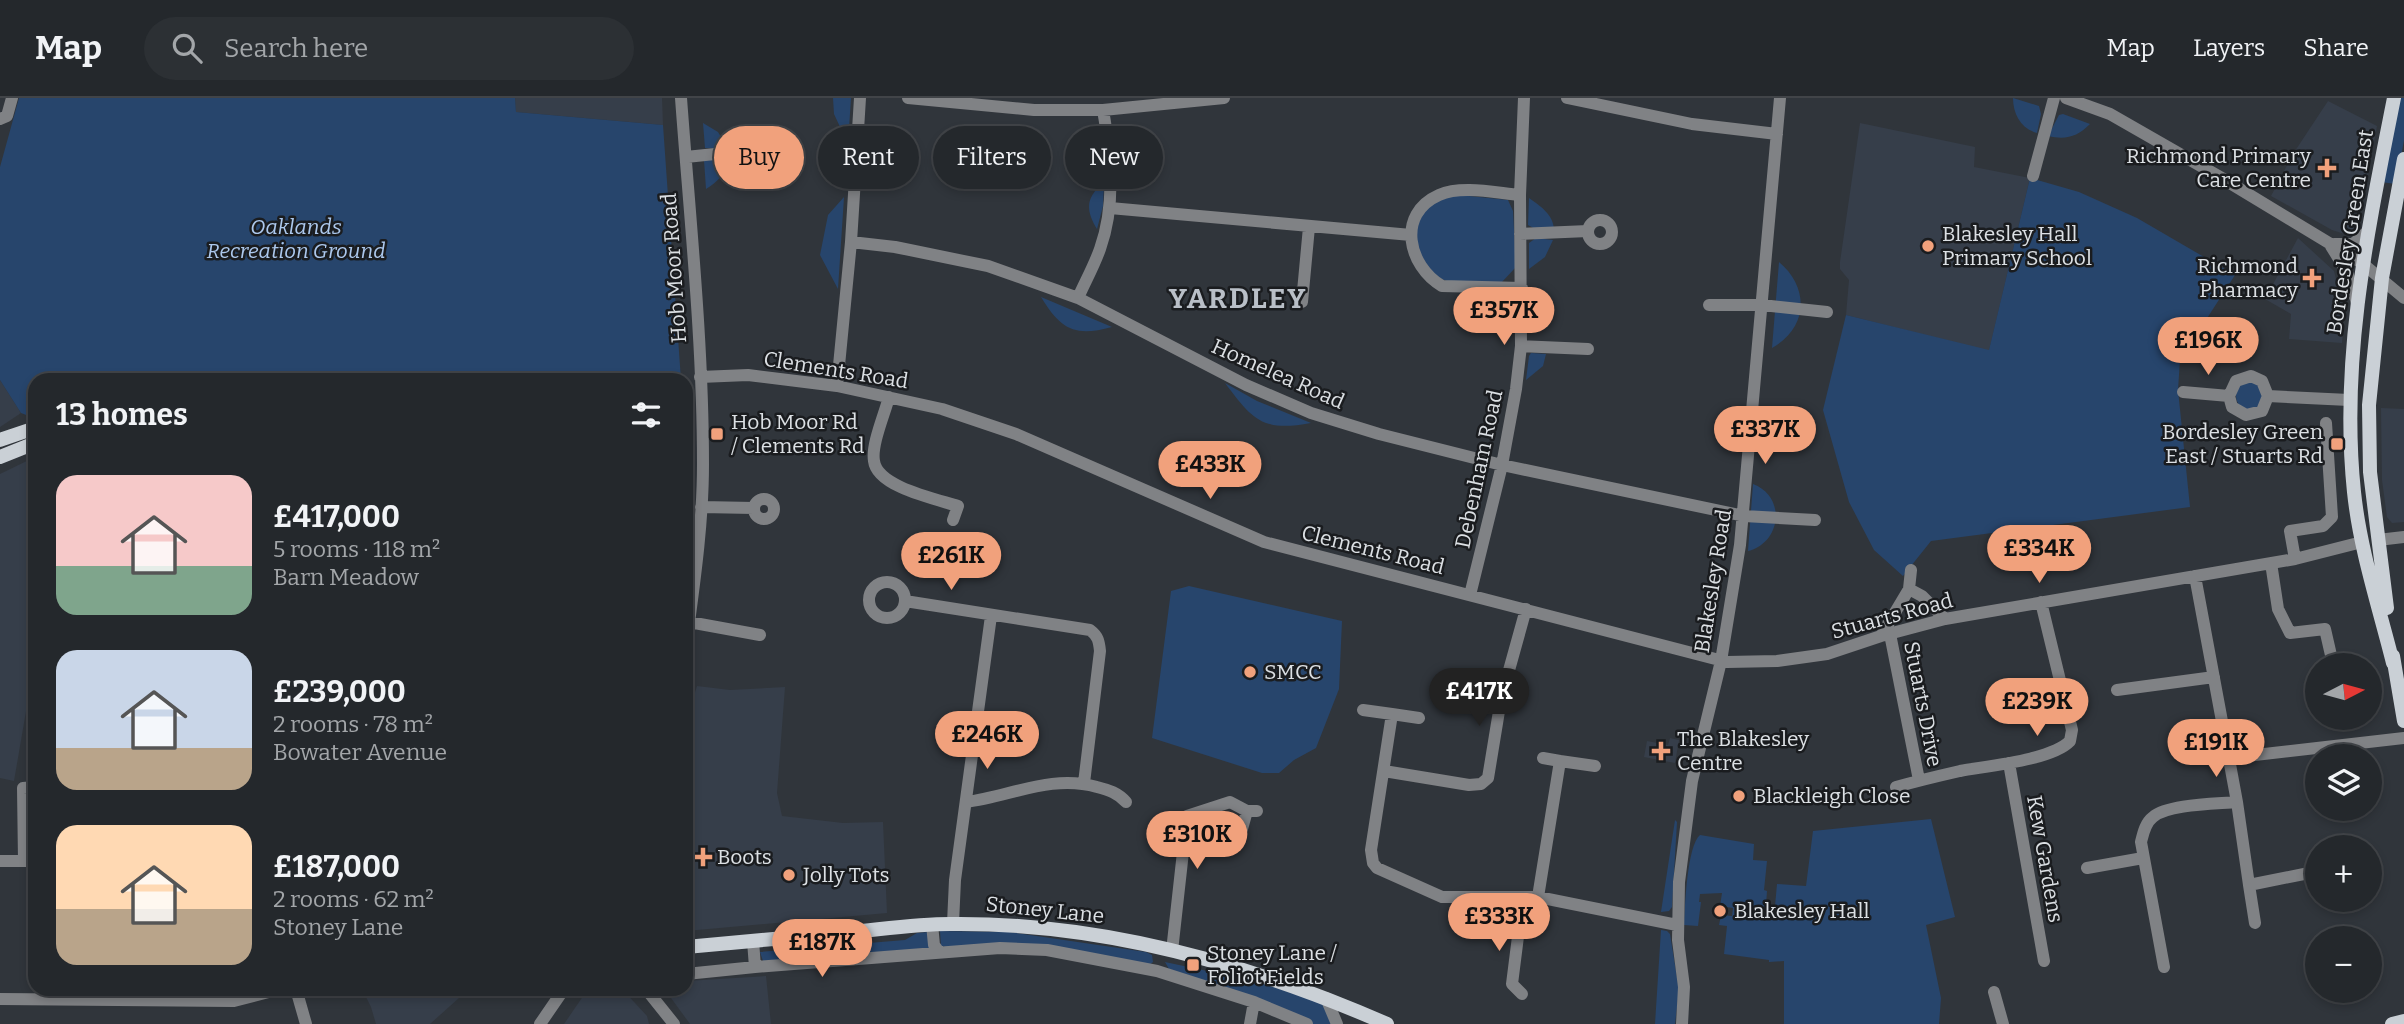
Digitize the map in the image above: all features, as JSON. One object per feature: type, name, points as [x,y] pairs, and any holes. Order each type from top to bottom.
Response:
[{"type":"main road","name":"Bordesley Green East","points":[[2394,98],[2362,263],[2349,400],[2354,494],[2362,542],[2393,663],[2404,721]]},
{"type":"main road","name":"Bordesley Green East","points":[[2393,663],[2370,472],[2369,405],[2382,278],[2404,159]]},
{"type":"main road","points":[[0,439],[28,430]]},
{"type":"main road","points":[[0,457],[28,446]]},
{"type":"main road","name":"Stoney Lane","points":[[693,946],[953,923],[1086,933],[1167,949],[1277,980],[1387,1024]]},
{"type":"main road","points":[[2392,1024],[2404,1021]]},
{"type":"street","points":[[0,119],[7,116],[12,98]]},
{"type":"street","name":"Hob Moor Road","points":[[681,98],[700,377],[703,466],[693,584]]},
{"type":"street","points":[[837,386],[851,242],[860,98]]},
{"type":"street","points":[[908,98],[1034,110],[1103,110],[1224,98]]},
{"type":"street","name":"Debenham Road","points":[[1470,595],[1502,465],[1521,346],[1520,195],[1524,98]]},
{"type":"street","points":[[1567,98],[1692,124],[1777,134]]},
{"type":"street","name":"Blakesley Road","points":[[1682,1024],[1684,987],[1677,925],[1685,825],[1692,781],[1721,661],[1744,516],[1780,98]]},
{"type":"street","points":[[2034,176],[2054,98]]},
{"type":"street","points":[[2066,98],[2110,114],[2221,177],[2362,263],[2404,298]]},
{"type":"street","points":[[1078,298],[1100,248],[1110,208],[1111,155],[1103,110]]},
{"type":"street","points":[[685,157],[714,154]]},
{"type":"street","points":[[1520,195],[1458,191],[1437,195],[1415,216],[1411,245],[1418,264],[1442,286],[1522,288]]},
{"type":"street","points":[[1110,208],[1411,235]]},
{"type":"street","points":[[1302,302],[1309,227]]},
{"type":"street","points":[[1520,234],[1588,231]]},
{"type":"street","points":[[2330,244],[2353,244],[2368,231]]},
{"type":"street","name":"Homelea Road","points":[[851,242],[895,247],[988,266],[1078,298],[1246,385],[1311,413],[1379,434],[1502,465],[1744,516],[1815,520]]},
{"type":"street","points":[[2330,244],[2347,272],[2357,303]]},
{"type":"street","points":[[1709,305],[1762,305],[1827,312]]},
{"type":"street","points":[[1521,346],[1588,349]]},
{"type":"street","name":"Clements Road","points":[[700,377],[748,375],[837,386],[942,409],[1016,434],[1264,542],[1721,661]]},
{"type":"street","points":[[2251,376],[2262,381],[2269,396],[2266,406],[2252,415],[2236,411],[2229,396],[2236,381],[2251,376]]},
{"type":"street","points":[[2183,392],[2229,396]]},
{"type":"street","points":[[2269,396],[2349,400]]},
{"type":"street","points":[[889,397],[874,453],[876,468],[882,476],[901,487],[958,506],[953,520]]},
{"type":"street","points":[[2295,559],[2290,531],[2323,526],[2332,517],[2326,423]]},
{"type":"street","points":[[701,508],[754,508]]},
{"type":"street","points":[[2378,540],[2404,537]]},
{"type":"street","name":"Stuarts Road","points":[[1721,661],[1777,662],[1827,654],[1945,619],[2295,559],[2362,542]]},
{"type":"street","points":[[2271,562],[2278,609],[2290,633],[2325,629],[2330,653]]},
{"type":"street","points":[[1885,635],[1909,589],[1911,570]]},
{"type":"street","points":[[2195,576],[2237,802],[2255,923]]},
{"type":"street","points":[[1909,589],[1922,596],[1945,619]]},
{"type":"street","points":[[905,601],[1090,630],[1099,640],[1100,651],[1084,783]]},
{"type":"street","points":[[1896,787],[2009,763],[2066,746],[2072,730],[2041,602]]},
{"type":"street","points":[[1384,771],[1469,785],[1480,784],[1488,778],[1501,699],[1527,609]]},
{"type":"street","points":[[953,923],[955,880],[991,616]]},
{"type":"street","points":[[693,623],[760,635]]},
{"type":"street","name":"Stuarts Drive","points":[[1885,635],[1919,780]]},
{"type":"street","points":[[2117,690],[2214,677]]},
{"type":"street","points":[[1363,710],[1419,718]]},
{"type":"street","points":[[1392,714],[1371,850],[1373,863],[1377,868],[1442,898],[1538,897],[1677,925]]},
{"type":"street","points":[[2229,758],[2404,738]]},
{"type":"street","points":[[1543,758],[1595,766]]},
{"type":"street","points":[[1538,897],[1560,761]]},
{"type":"street","name":"Kew Gardens","points":[[2009,763],[2044,961]]},
{"type":"street","points":[[966,802],[988,799],[1026,787],[1062,782],[1084,783],[1120,795],[1126,802]]},
{"type":"street","points":[[28,788],[23,788],[28,849]]},
{"type":"street","points":[[1157,971],[1167,949],[1187,816],[1230,802],[1252,811],[1242,829]]},
{"type":"street","points":[[2164,967],[2143,858],[2141,842],[2144,829],[2152,817],[2174,810],[2237,802]]},
{"type":"street","points":[[2087,868],[2143,858]]},
{"type":"street","points":[[0,861],[28,861]]},
{"type":"street","points":[[2249,885],[2305,874]]},
{"type":"street","points":[[1522,994],[1512,984],[1523,897]]},
{"type":"street","points":[[932,924],[934,945],[939,952]]},
{"type":"street","points":[[753,941],[755,967]]},
{"type":"street","points":[[693,973],[939,952],[1000,948],[1047,950],[1157,971],[1254,1002],[1307,1024]]},
{"type":"street","points":[[1994,992],[2003,1024]]},
{"type":"street","points":[[0,999],[233,1001],[253,996]]},
{"type":"street","points":[[298,996],[306,1024]]},
{"type":"street","points":[[540,1024],[559,996]]},
{"type":"street","points":[[652,996],[674,1024]]},
{"type":"street","points":[[1326,998],[1337,1024]]},
{"type":"street","points":[[1250,1024],[1254,1002]]},
{"type":"shaded area","points":[[515,98],[662,98],[663,125],[516,112]]},
{"type":"shaded area","name":"Richmond Primary Care Centre","points":[[2328,101],[2377,126],[2359,221],[2351,236],[2332,230],[2271,196],[2293,154]]},
{"type":"shaded area","name":"Blakesley Hall Primary School","points":[[1860,123],[1975,147],[1974,167],[2030,178],[1989,351],[1846,315],[1849,280],[1840,269],[1840,262]]},
{"type":"shaded area","points":[[2298,238],[2334,271],[2344,312],[2342,343],[2289,339],[2291,314],[2265,299]]},
{"type":"shaded area","points":[[0,380],[21,413],[0,427]]},
{"type":"shaded area","points":[[2381,408],[2404,409],[2404,522],[2392,523],[2387,517],[2382,480]]},
{"type":"shaded area","points":[[28,460],[28,700],[14,781],[0,778],[0,474]]},
{"type":"shaded area","points":[[697,686],[730,690],[785,687],[777,793],[782,816],[843,823],[883,822],[887,913],[693,930],[693,699]]},
{"type":"shaded area","name":"The Blakesley Centre","points":[[1670,738],[1679,740],[1675,763],[1644,757],[1647,741],[1668,745]]},
{"type":"shaded area","points":[[766,976],[771,1024],[690,1024],[671,998],[693,996],[693,981]]},
{"type":"shaded area","points":[[366,996],[461,996],[430,1024],[376,1024]]},
{"type":"shaded area","points":[[583,996],[628,996],[647,1016],[649,1024],[564,1024]]},
{"type":"green space","name":"Oaklands Recreation Ground","points":[[19,98],[515,98],[516,112],[663,125],[681,373],[28,373],[28,416],[21,413],[0,380],[0,167]]},
{"type":"green space","points":[[833,98],[851,98],[849,126],[840,126],[834,114]]},
{"type":"green space","points":[[2013,98],[2039,106],[2041,114],[2037,133],[2026,128],[2019,120],[2014,110]]},
{"type":"green space","points":[[2398,98],[2404,98],[2404,140],[2396,184],[2381,182]]},
{"type":"green space","points":[[2059,115],[2090,124],[2071,136],[2048,136]]},
{"type":"green space","points":[[703,123],[714,130],[714,148],[705,148]]},
{"type":"green space","points":[[704,160],[714,160],[714,183],[706,189]]},
{"type":"green space","points":[[2030,178],[2079,192],[2137,218],[2235,275],[2180,360],[2178,390],[2190,507],[1931,541],[1903,576],[1874,550],[1849,502],[1823,410],[1846,315],[1989,350]]},
{"type":"green space","points":[[1097,189],[1104,189],[1097,229],[1089,210]]},
{"type":"green space","points":[[1459,195],[1508,200],[1513,211],[1516,267],[1501,283],[1453,283],[1437,276],[1422,259],[1416,236],[1421,215],[1436,201]]},
{"type":"green space","points":[[844,197],[838,289],[820,255],[828,215]]},
{"type":"green space","points":[[1529,198],[1549,215],[1554,229],[1535,229],[1528,225]]},
{"type":"green space","points":[[1536,238],[1553,240],[1545,257],[1529,269],[1529,243]]},
{"type":"green space","points":[[1779,262],[1796,284],[1801,307],[1793,330],[1772,348]]},
{"type":"green space","points":[[1041,297],[1112,327],[1088,331],[1070,328],[1055,317]]},
{"type":"green space","points":[[1531,353],[1546,354],[1543,366],[1526,380],[1529,356]]},
{"type":"green space","points":[[2250,382],[2260,386],[2264,396],[2260,406],[2250,410],[2240,406],[2236,396],[2240,386]]},
{"type":"green space","points":[[1225,383],[1257,401],[1311,423],[1281,426],[1260,420],[1243,406]]},
{"type":"green space","points":[[1753,484],[1764,490],[1771,499],[1776,519],[1767,539],[1748,551]]},
{"type":"green space","name":"SMCC","points":[[1189,586],[1342,621],[1339,689],[1316,748],[1294,760],[1279,773],[1262,773],[1152,738],[1171,591]]},
{"type":"green space","points":[[1931,819],[1955,917],[1926,925],[1941,998],[1939,1024],[1784,1024],[1784,961],[1769,962],[1724,954],[1727,926],[1719,925],[1721,915],[1732,916],[1733,908],[1720,906],[1722,893],[1700,894],[1698,926],[1684,925],[1689,863],[1700,835],[1754,844],[1753,860],[1767,861],[1764,890],[1767,891],[1766,905],[1775,906],[1777,884],[1806,886],[1813,831]]},
{"type":"green space","points":[[1675,820],[1672,907],[1669,911],[1661,912]]},
{"type":"green space","points":[[1661,930],[1670,934],[1679,990],[1675,1024],[1655,1024]]},
{"type":"green space","points":[[940,931],[1010,932],[1146,952],[1152,955],[1153,962],[1148,966],[1070,949],[946,947],[941,946]]},
{"type":"green space","points":[[928,932],[930,948],[763,961],[760,952],[905,940],[917,933]]},
{"type":"green space","points":[[1165,962],[1259,982],[1324,1004],[1333,1024],[1313,1024],[1225,987],[1169,969]]},
{"type":"place","name":"Richmond Primary Care Centre","points":[[2327,168]]},
{"type":"place","name":"Blakesley Hall Primary School","points":[[1928,246]]},
{"type":"place","name":"Richmond Pharmacy","points":[[2312,278]]},
{"type":"place","name":"Hob Moor Rd / Clements Rd","points":[[717,434]]},
{"type":"place","name":"Bordesley Green East / Stuarts Rd","points":[[2337,444]]},
{"type":"place","name":"SMCC","points":[[1250,672]]},
{"type":"place","name":"The Blakesley Centre","points":[[1661,751]]},
{"type":"place","name":"Blackleigh Close","points":[[1739,796]]},
{"type":"place","name":"Boots","points":[[703,857]]},
{"type":"place","name":"Jolly Tots","points":[[789,875]]},
{"type":"place","name":"Blakesley Hall","points":[[1720,911]]},
{"type":"place","name":"Stoney Lane / Foliot Fields","points":[[1193,965]]},
{"type":"district","name":"YARDLEY","points":[[1238,298]]}]
